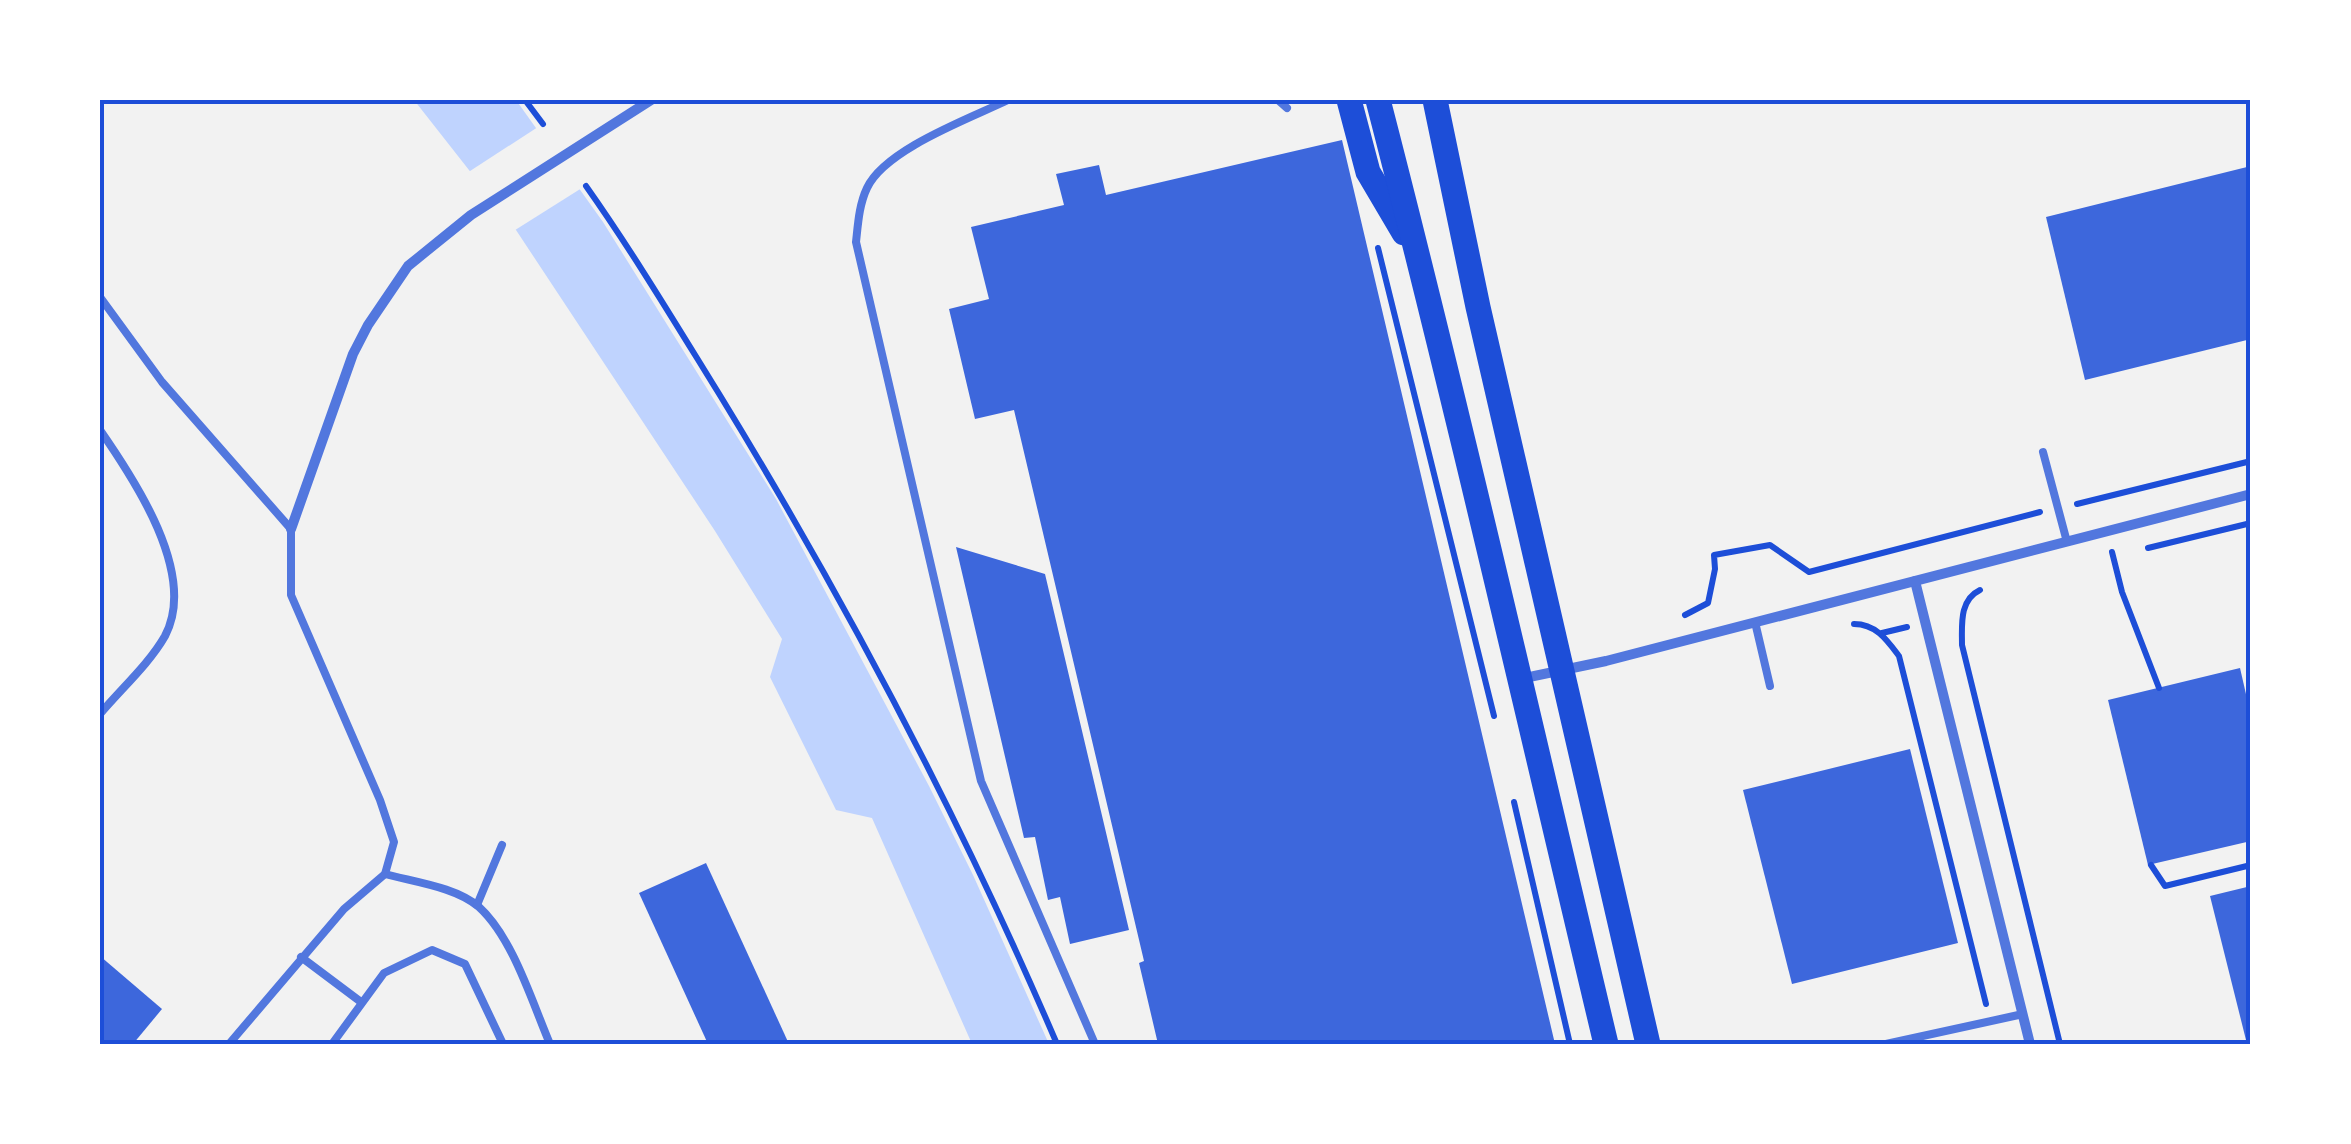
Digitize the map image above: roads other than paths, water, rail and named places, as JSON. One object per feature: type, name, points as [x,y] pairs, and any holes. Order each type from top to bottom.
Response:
[{"type":"highway","points":[[1349,100],[1368,172],[1419,258]]},
{"type":"highway","points":[[1378,100],[1456,403],[1606,1044]]},
{"type":"highway","points":[[1435,100],[1478,307],[1648,1044]]},
{"type":"street","points":[[292,529],[337,395],[368,325],[408,266],[471,215],[651,100]]},
{"type":"street","points":[[1518,680],[2251,494]]},
{"type":"street","points":[[1915,581],[2030,1044]]},
{"type":"lane","points":[[1008,100],[905,151],[883,169],[868,184],[859,212],[856,242],[982,781],[1094,1044]]},
{"type":"lane","points":[[1278,100],[1287,108]]},
{"type":"lane","points":[[100,297],[162,382],[292,529],[291,595],[380,800],[394,842],[385,874],[344,908],[229,1044]]},
{"type":"lane","points":[[100,430],[151,511],[166,548],[172,577],[172,609],[166,634],[100,714]]},
{"type":"lane","points":[[2043,452],[2067,542]]},
{"type":"lane","points":[[1755,622],[1770,686]]},
{"type":"lane","points":[[478,905],[502,845]]},
{"type":"lane","points":[[385,874],[448,891],[478,905],[502,935],[550,1044]]},
{"type":"lane","points":[[332,1044],[384,973],[432,950],[465,964],[502,1044]]},
{"type":"lane","points":[[302,957],[362,1002]]},
{"type":"lane","points":[[1886,1044],[2022,1014]]},
{"type":"water","points":[[414,100],[516,100],[603,222],[776,499],[929,786],[1049,1044],[972,1044],[872,818],[836,810],[770,677],[782,639],[516,230]]}]
